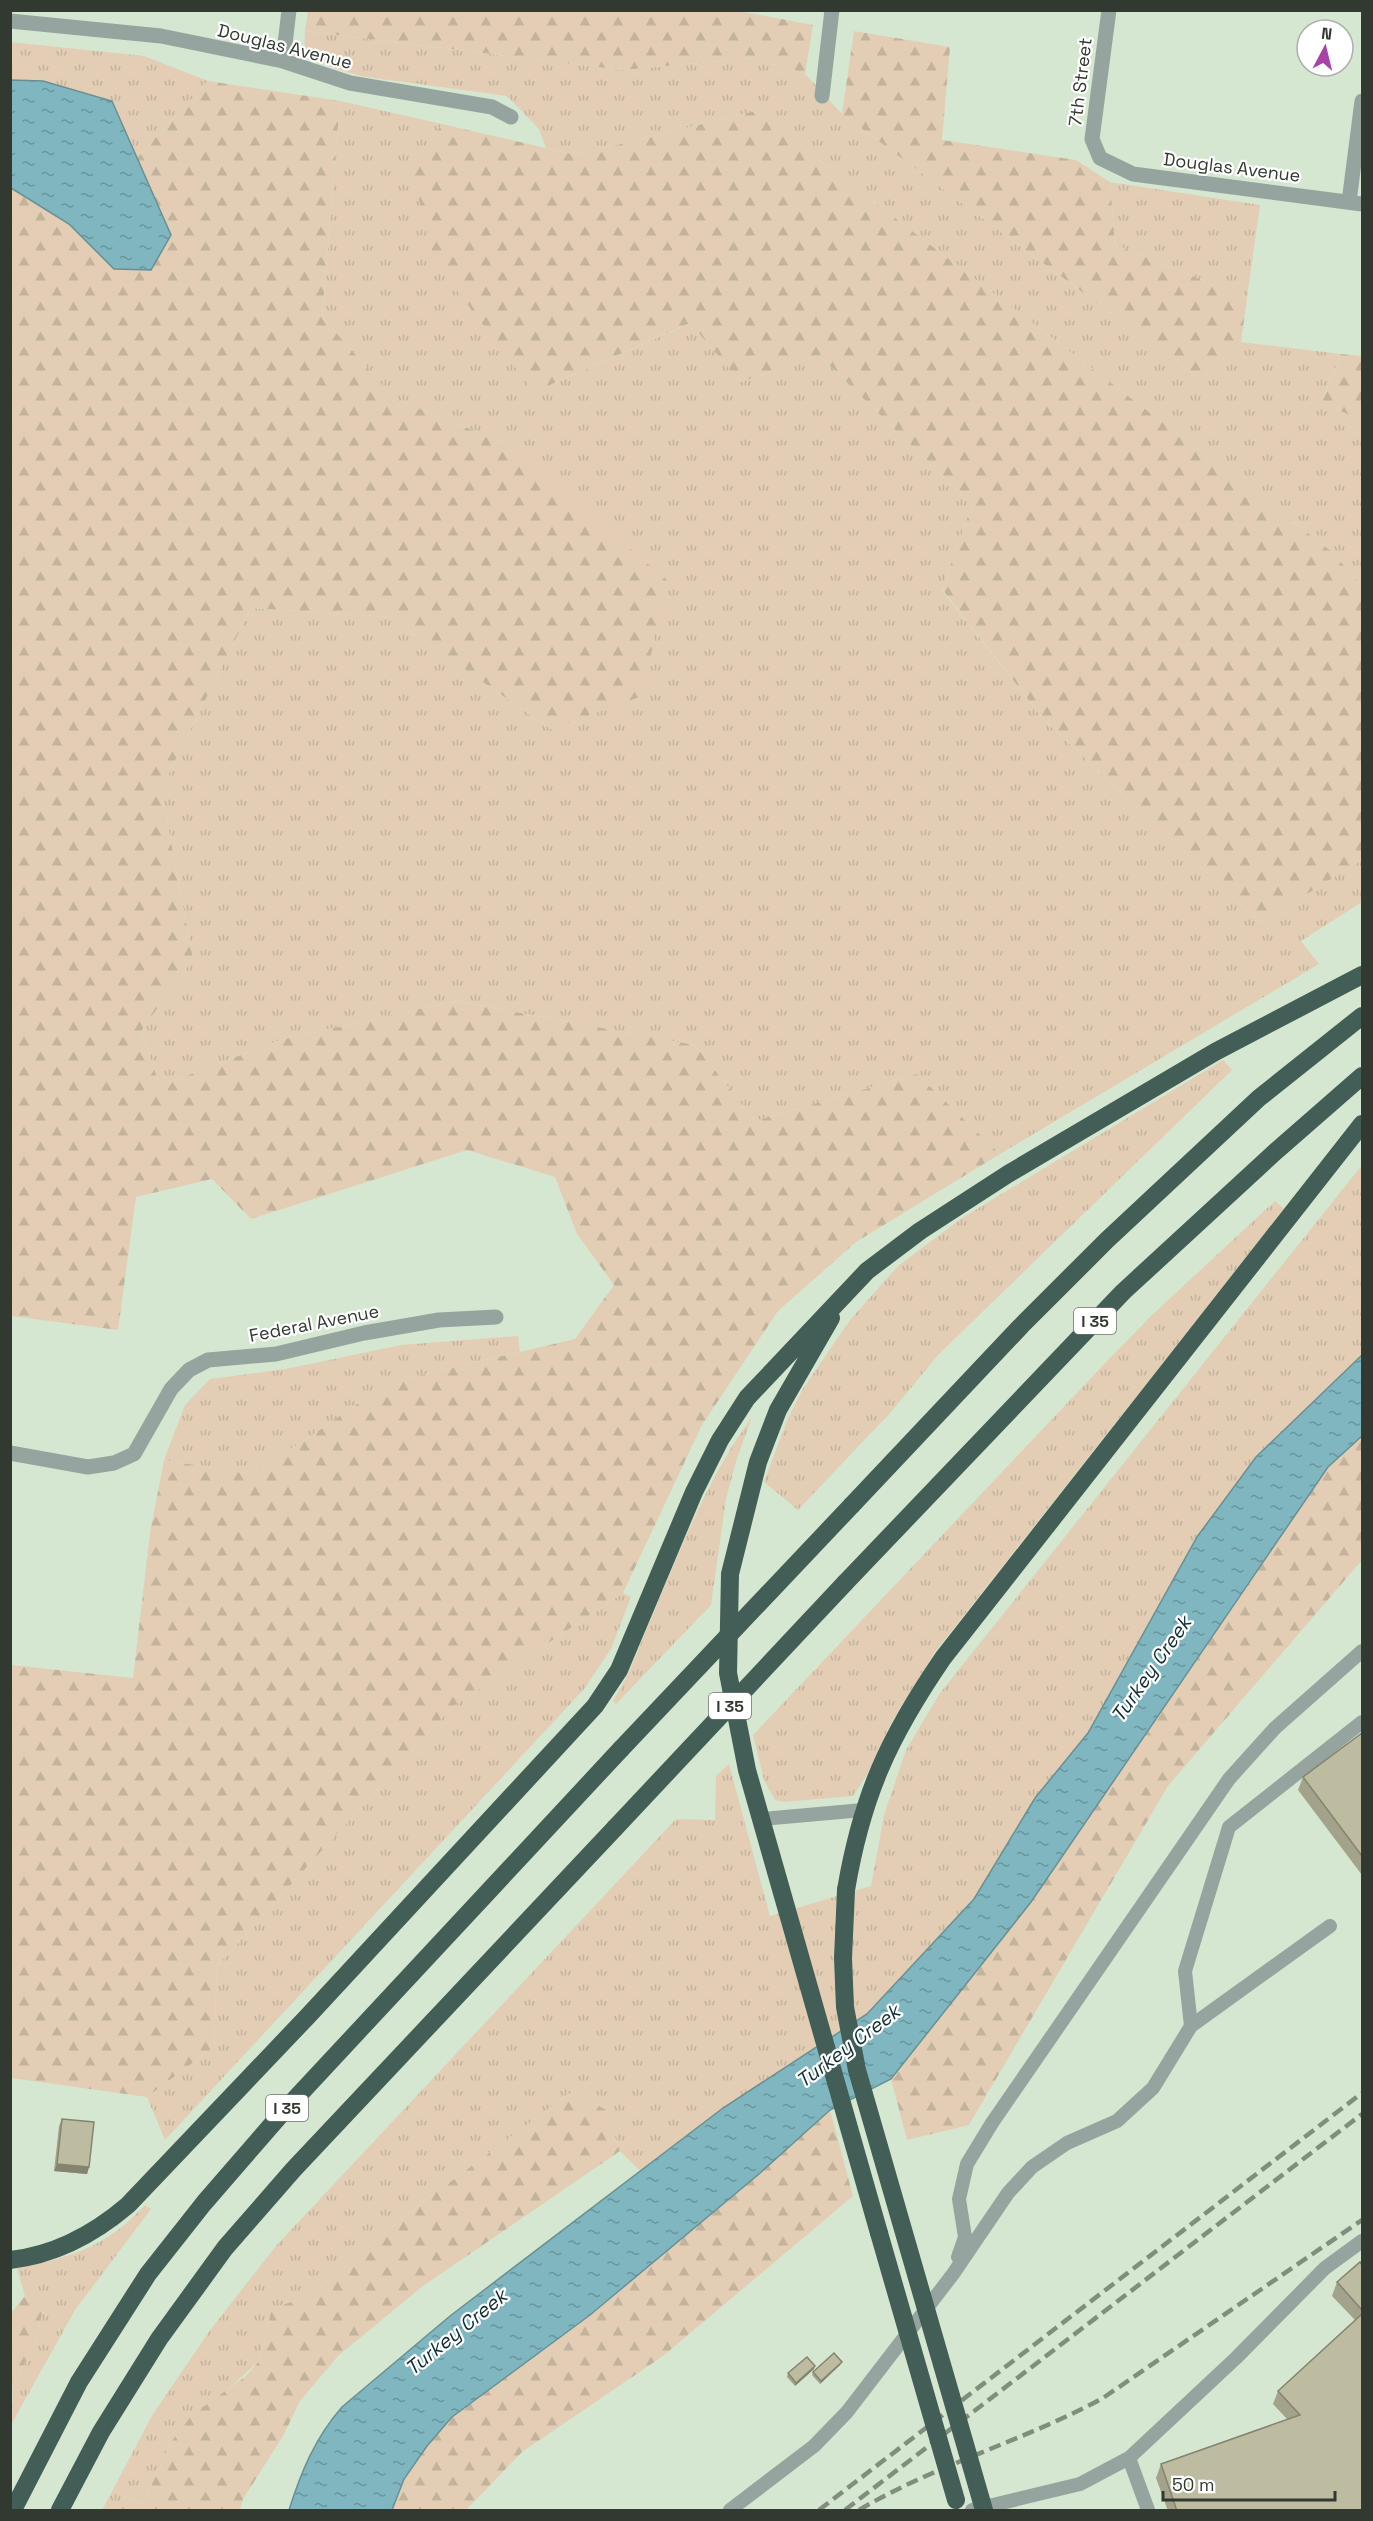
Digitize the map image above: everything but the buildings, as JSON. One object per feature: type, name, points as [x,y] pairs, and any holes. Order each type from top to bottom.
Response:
[{"type":"highway","points":[[10,2260],[52,2251],[81,2239],[105,2224],[128,2205],[308,2016],[595,1706],[619,1670],[694,1491],[720,1440],[747,1398],[867,1270],[920,1231],[1008,1174],[1215,1052],[1362,975]]},
{"type":"highway","name":"I 35","points":[[13,2511],[78,2382],[148,2274],[204,2203],[282,2113],[621,1749],[1021,1326],[1107,1240],[1259,1098],[1362,1016]]},
{"type":"highway","name":"I 35","points":[[60,2511],[101,2432],[159,2339],[225,2248],[293,2170],[1123,1292],[1275,1152],[1362,1076]]},
{"type":"highway","points":[[985,2508],[857,2070],[845,2007],[843,1958],[846,1890],[863,1810],[889,1745],[908,1709],[943,1658],[1362,1124]]},
{"type":"highway","points":[[846,1290],[778,1410],[758,1462],[730,1574],[728,1673],[736,1722],[760,1819],[957,2507]]},
{"type":"street","points":[[283,62],[289,10]]},
{"type":"street","points":[[822,96],[832,10]]},
{"type":"street","name":"7th Street","points":[[1100,158],[1092,139],[1109,10]]},
{"type":"street","name":"Douglas Avenue","points":[[10,21],[161,36],[283,62],[350,83],[492,107],[511,117]]},
{"type":"street","points":[[1356,203],[1362,101]]},
{"type":"street","name":"Douglas Avenue","points":[[1100,158],[1133,174],[1356,203]]},
{"type":"street","name":"Federal Avenue","points":[[10,1453],[88,1467],[114,1463],[134,1454],[171,1389],[189,1370],[208,1360],[276,1354],[364,1333],[439,1320],[496,1317]]},
{"type":"lane","points":[[953,2274],[965,2237],[959,2199],[968,2164],[992,2123],[1229,1779],[1275,1728],[1362,1651]]},
{"type":"lane","points":[[1191,2026],[1185,1971],[1229,1827],[1362,1722]]},
{"type":"lane","points":[[760,1819],[863,1810]]},
{"type":"lane","points":[[730,2511],[814,2446],[869,2385],[953,2274],[1008,2193],[1032,2167],[1067,2143],[1117,2121],[1153,2088],[1191,2026],[1330,1926]]},
{"type":"lane","points":[[972,2511],[1080,2484],[1130,2458],[1236,2358],[1325,2268],[1362,2241]]},
{"type":"lane","points":[[1130,2458],[1148,2511]]},
{"type":"green space","points":[[308,10],[734,10],[813,25],[805,74],[752,58],[622,70],[305,31]]},
{"type":"green space","points":[[305,31],[622,70],[752,58],[805,74],[842,114],[1201,380],[1241,342],[1341,354],[1322,401],[1362,421],[1362,586],[1331,551],[755,111],[576,155],[546,148],[539,129],[507,96],[360,76],[304,58]]},
{"type":"green space","points":[[854,31],[950,47],[942,140],[1076,160],[1110,182],[1115,245],[1247,298],[1241,342],[1201,380],[842,114]]},
{"type":"green space","points":[[11,42],[144,56],[208,81],[137,158],[112,101],[43,81],[11,80]]},
{"type":"green space","points":[[208,81],[340,101],[322,317],[394,398],[504,443],[667,580],[642,696],[551,729],[389,617],[251,608],[161,789],[193,959],[141,1031],[160,1086],[280,1040],[455,1001],[695,1045],[755,1121],[917,1074],[1000,1154],[856,1242],[778,1311],[702,1425],[623,1593],[452,1707],[217,1966],[214,2047],[147,2097],[11,2078],[11,1665],[133,1678],[150,1533],[164,1460],[244,1473],[301,1443],[387,1383],[575,1339],[614,1285],[577,1234],[555,1177],[467,1150],[251,1219],[212,1179],[136,1197],[118,1330],[11,1316],[11,188],[69,224],[114,269],[171,234],[137,158]]},
{"type":"green space","points":[[340,101],[442,124],[411,166],[534,392],[691,323],[741,382],[819,355],[972,505],[942,590],[1044,720],[1260,923],[1362,860],[1362,902],[1301,941],[1319,964],[1000,1154],[917,1074],[755,1121],[695,1045],[455,1001],[280,1040],[160,1086],[141,1031],[193,959],[161,789],[251,608],[389,617],[551,729],[504,443],[394,398],[322,317]]},
{"type":"green space","points":[[755,111],[1331,551],[1362,586],[1362,860],[1260,923],[1044,720],[942,589],[972,505],[819,355],[741,382],[690,323],[534,392],[433,259],[411,166],[442,124],[576,155]]},
{"type":"green space","points":[[1110,182],[1260,205],[1247,298],[1115,245]]},
{"type":"green space","points":[[1341,354],[1362,356],[1362,421],[1322,402]]},
{"type":"green space","points":[[1223,1060],[1232,1070],[938,1355],[891,1412],[798,1510],[764,1482],[788,1418],[804,1387],[850,1320],[898,1266],[962,1218]]},
{"type":"green space","points":[[1362,1165],[1362,1355],[1256,1457],[1197,1537],[1088,1733],[1035,1798],[974,1899],[867,2014],[723,2108],[640,2171],[620,2151],[606,2110],[573,2091],[419,2205],[308,2297],[272,2308],[259,2361],[171,2442],[143,2504],[125,2497],[117,2510],[102,2510],[153,2414],[211,2329],[275,2247],[676,1819],[715,1820],[716,1776],[729,1764],[770,1916],[871,1886],[884,1815],[906,1750],[940,1693]]},
{"type":"green space","points":[[1275,1201],[1284,1209],[935,1652],[891,1723],[867,1775],[853,1796],[784,1802],[775,1800],[764,1780],[753,1735],[1108,1360],[1152,1315]]},
{"type":"green space","points":[[518,1336],[520,1352],[387,1383],[301,1443],[244,1473],[164,1460],[185,1405],[210,1379],[286,1369],[401,1345]]},
{"type":"green space","points":[[752,1417],[737,1458],[726,1499],[711,1605],[616,1704],[613,1701],[630,1669],[697,1512],[722,1464]]},
{"type":"green space","points":[[1362,1436],[1362,1560],[1168,1786],[969,2125],[907,2140],[891,2079],[1031,1902],[1328,1467]]},
{"type":"green space","points":[[623,1593],[631,1597],[611,1649],[585,1688],[165,2140],[147,2097],[214,2047],[217,1966],[452,1707]]},
{"type":"green space","points":[[573,2091],[606,2110],[620,2151],[423,2286],[338,2356],[300,2401],[283,2436],[243,2499],[240,2510],[117,2510],[124,2497],[143,2504],[171,2442],[192,2415],[246,2376],[259,2361],[272,2308],[308,2297],[419,2205]]},
{"type":"green space","points":[[830,2110],[853,2196],[663,2356],[522,2452],[466,2510],[392,2510],[404,2479],[427,2446],[452,2417],[591,2315],[759,2174]]},
{"type":"green space","points":[[145,2205],[151,2209],[75,2310],[11,2425],[13,2388],[34,2344],[43,2310],[25,2296],[17,2268],[54,2260],[87,2248],[117,2231]]},
{"type":"green space","points":[[25,2296],[43,2310],[34,2344],[13,2388],[11,2401],[11,2313]]},
{"type":"water","points":[[11,80],[43,81],[112,101],[171,235],[151,270],[114,269],[69,224],[11,188]]},
{"type":"water","name":"Turkey Creek","points":[[1362,1355],[1362,1436],[1328,1467],[1031,1902],[891,2079],[830,2110],[759,2174],[590,2315],[452,2417],[427,2446],[404,2479],[392,2510],[289,2510],[310,2456],[324,2431],[342,2407],[450,2316],[723,2108],[867,2014],[974,1899],[1035,1798],[1088,1733],[1197,1537],[1256,1457]]},
{"type":"railway","points":[[819,2510],[1362,2093]]},
{"type":"railway","points":[[845,2510],[1362,2114]]},
{"type":"railway","points":[[859,2510],[919,2479],[1043,2427],[1103,2398],[1362,2220]]}]
